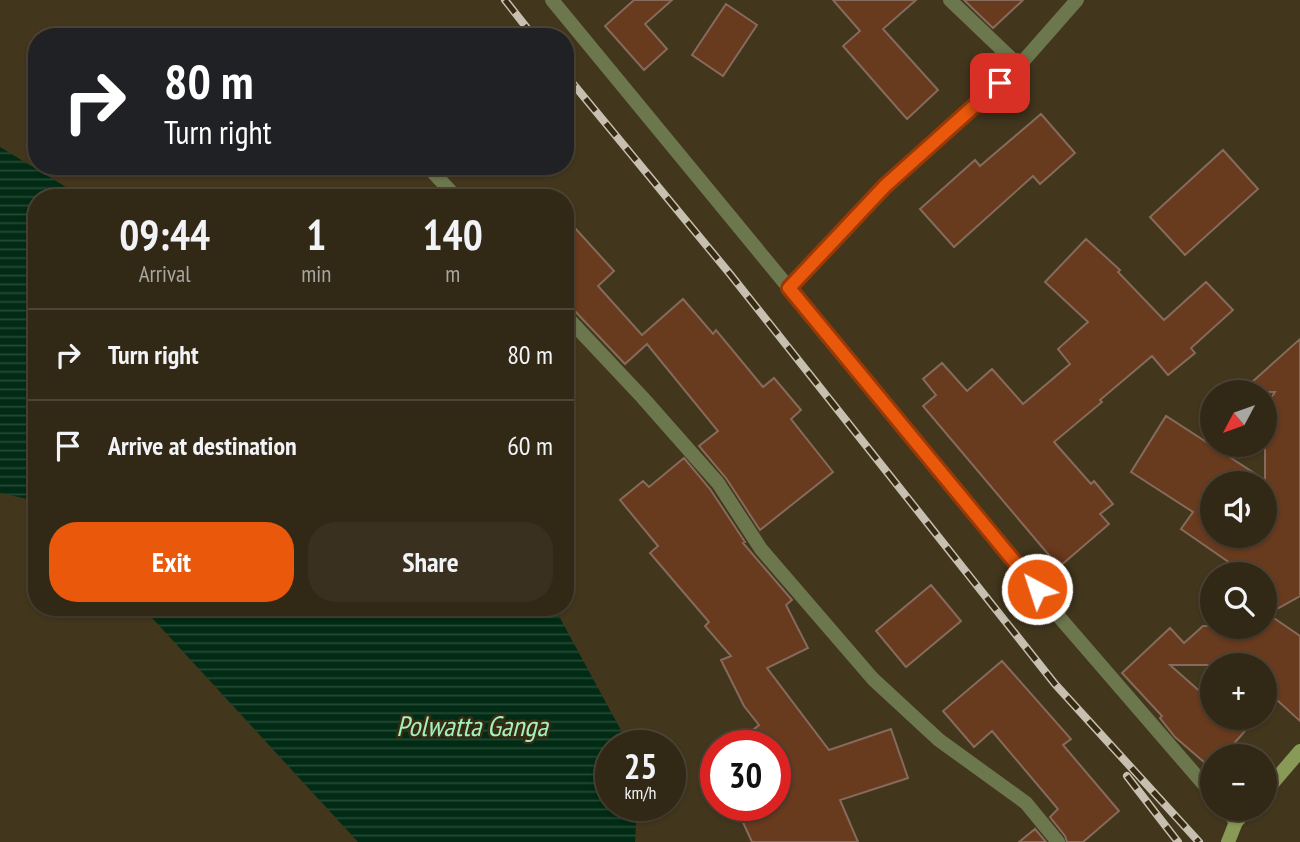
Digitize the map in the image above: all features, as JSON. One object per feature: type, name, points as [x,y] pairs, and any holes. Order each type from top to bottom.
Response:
[{"type":"main road","points":[[1277,778],[1300,751]]},
{"type":"main road","points":[[1228,842],[1236,822]]},
{"type":"street","points":[[552,0],[1054,611],[1200,780]]},
{"type":"street","points":[[950,0],[1019,66]]},
{"type":"street","points":[[789,288],[885,186],[1019,66],[1077,0]]},
{"type":"street","points":[[435,175],[449,189]]},
{"type":"street","points":[[574,325],[718,484],[761,549],[873,679],[939,740],[1026,803],[1058,842]]},
{"type":"water","points":[[0,147],[28,164],[28,175],[46,175],[69,189],[28,189],[28,499],[0,493]]},
{"type":"water","name":"Polwatta Ganga","points":[[150,616],[559,616],[621,730],[595,730],[595,821],[636,821],[635,842],[358,842]]},
{"type":"building","points":[[634,0],[672,0],[645,24],[667,49],[644,70],[605,26]]},
{"type":"building","points":[[833,0],[916,0],[883,29],[938,90],[907,119],[843,46],[860,31]]},
{"type":"building","points":[[964,0],[1023,0],[993,28]]},
{"type":"building","points":[[726,4],[757,25],[723,76],[692,55]]},
{"type":"building","points":[[1041,114],[1075,153],[1040,184],[1033,176],[954,247],[920,209],[975,160],[980,166]]},
{"type":"building","points":[[1223,150],[1258,189],[1185,255],[1150,217]]},
{"type":"building","points":[[574,227],[614,271],[598,286],[642,335],[683,299],[713,334],[716,330],[763,387],[774,378],[801,410],[791,419],[833,472],[760,530],[726,478],[699,446],[718,431],[647,344],[625,364],[574,310]]},
{"type":"building","points":[[1086,239],[1120,270],[1118,272],[1164,320],[1206,282],[1233,310],[1191,348],[1195,353],[1168,375],[1152,356],[1054,442],[1091,484],[1094,481],[1113,504],[1100,514],[1109,524],[1059,567],[923,406],[936,395],[923,379],[942,363],[967,391],[992,369],[1023,404],[1070,364],[1058,349],[1088,322],[1045,282]]},
{"type":"building","points":[[1300,339],[1300,596],[1277,609],[1277,562],[1229,562],[1208,548],[1277,548],[1277,471],[1265,471],[1265,457],[1278,457],[1278,380],[1254,380]]},
{"type":"building","points":[[1166,416],[1200,438],[1200,457],[1229,457],[1251,471],[1200,471],[1200,542],[1181,529],[1193,512],[1131,472]]},
{"type":"building","points":[[684,458],[710,489],[745,542],[743,543],[792,600],[786,605],[808,648],[767,668],[829,750],[891,729],[908,778],[840,800],[858,842],[752,842],[742,821],[791,821],[791,730],[753,730],[759,725],[744,706],[721,660],[731,656],[705,626],[709,622],[650,553],[658,546],[620,500],[643,481],[649,487]]},
{"type":"building","points":[[931,585],[961,621],[906,667],[876,631]]},
{"type":"building","points":[[1277,620],[1300,636],[1300,721],[1277,700],[1277,653],[1200,653],[1200,665],[1170,665],[1200,692],[1200,730],[1245,731],[1234,744],[1200,744],[1200,759],[1175,737],[1160,718],[1162,716],[1122,673],[1170,628],[1184,643],[1200,629],[1200,639],[1277,639]]},
{"type":"building","points":[[1002,661],[1071,739],[1063,745],[1119,811],[1083,842],[1067,842],[1050,817],[1058,809],[992,731],[974,747],[943,711]]},
{"type":"building","points":[[1035,829],[1046,842],[1019,842]]},
{"type":"railway","points":[[505,0],[527,28]]},
{"type":"railway","points":[[574,85],[730,274],[1055,684],[1199,842]]},
{"type":"railway","points":[[1127,776],[1178,842]]},
{"type":"route","points":[[1000,83],[885,186],[789,288],[1037,589]]}]
